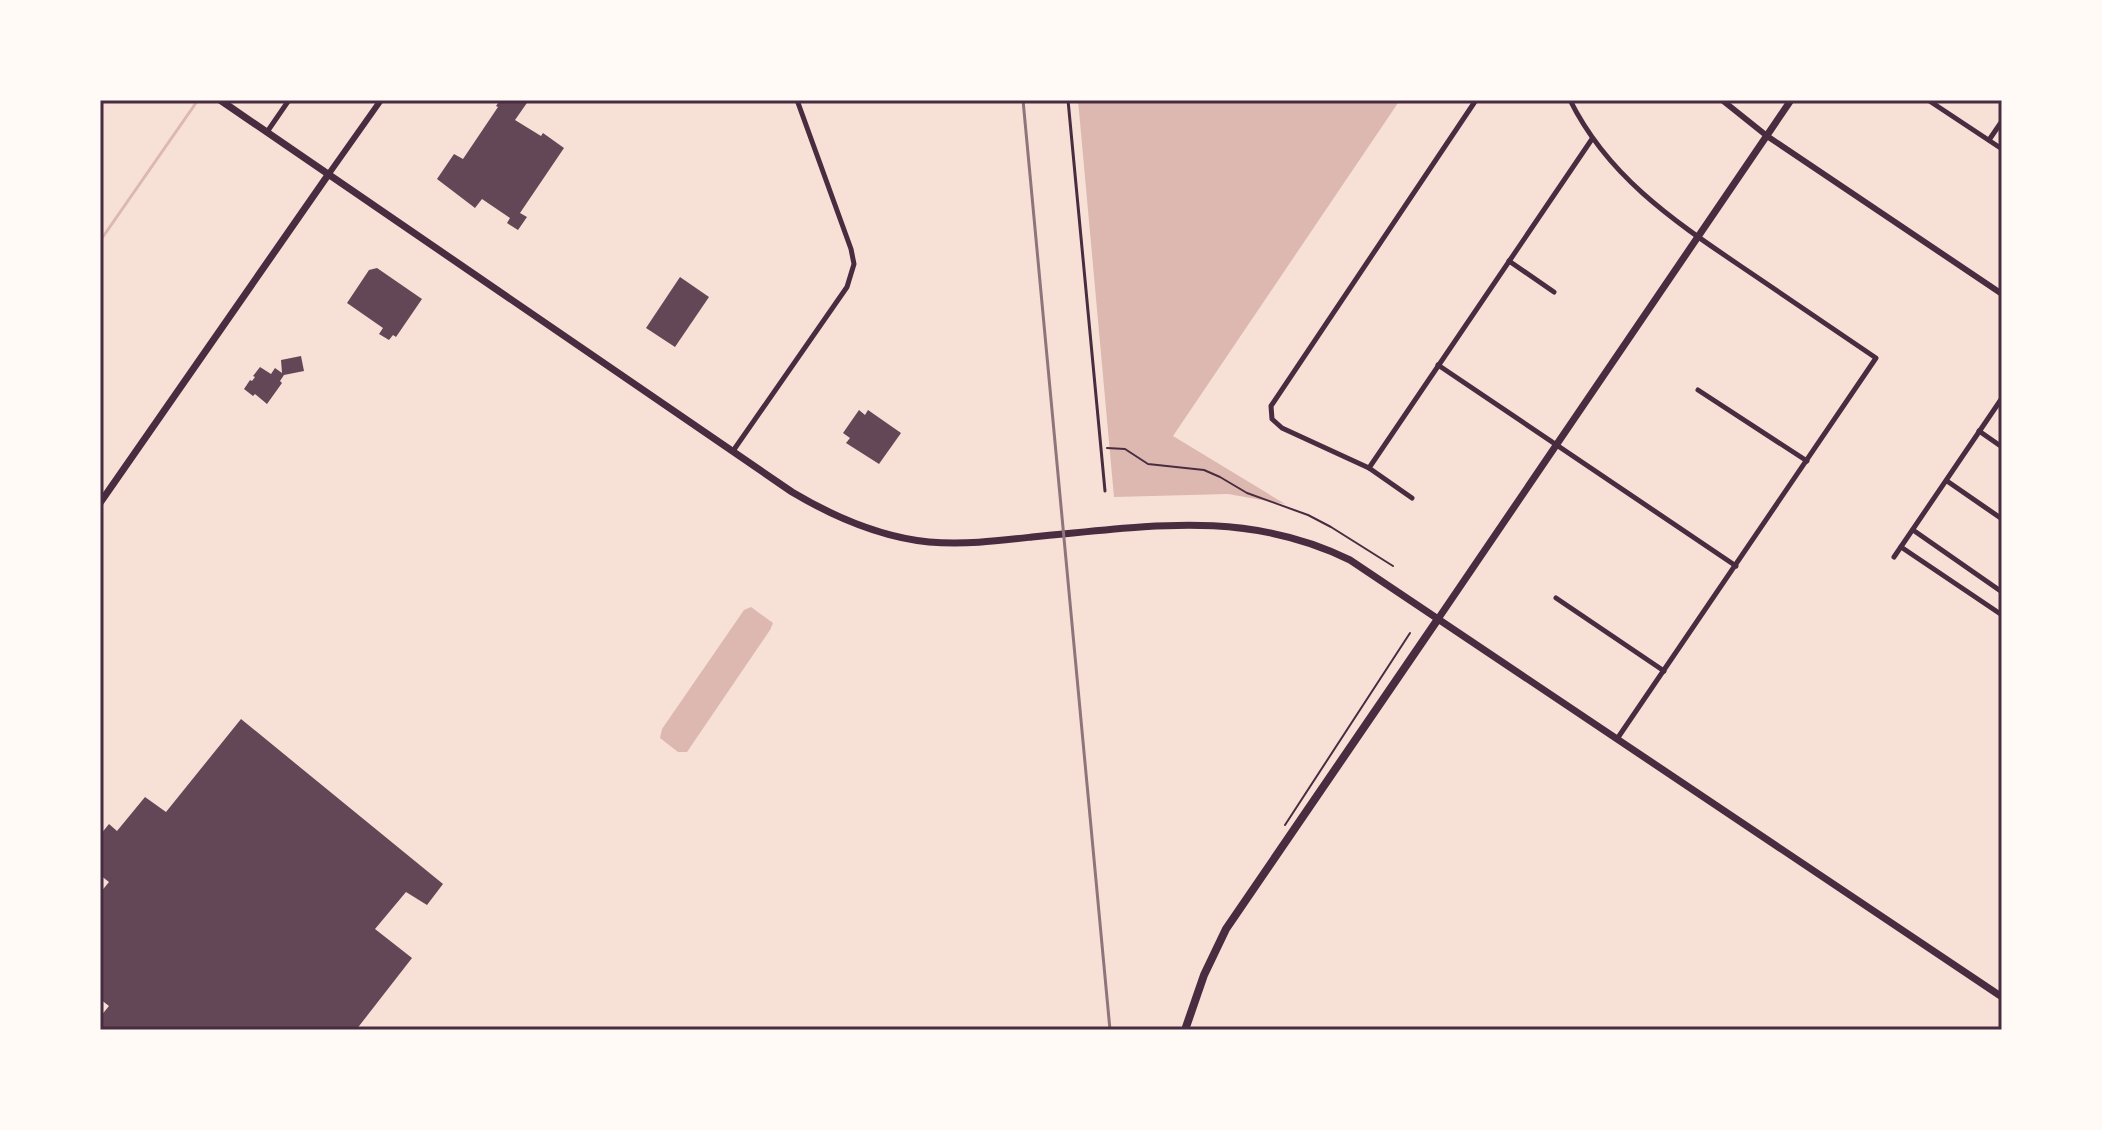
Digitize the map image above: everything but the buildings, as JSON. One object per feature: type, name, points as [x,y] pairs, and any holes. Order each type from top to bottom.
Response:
[{"type":"main road","points":[[220,100],[733,451],[818,507],[865,527],[927,542],[990,542],[1117,529],[1206,524],[1245,527],[1284,535],[1350,560],[2002,997]]},
{"type":"main road","points":[[1185,1030],[1204,975],[1226,929],[1791,100]]},
{"type":"main road","points":[[100,503],[328,175]]},
{"type":"street","points":[[267,133],[289,100]]},
{"type":"street","points":[[328,175],[381,100]]},
{"type":"street","points":[[733,451],[847,287],[853,272],[851,249],[797,100]]},
{"type":"street","points":[[1412,498],[1369,468],[1277,425],[1270,412],[1274,400],[1476,100]]},
{"type":"street","points":[[1570,100],[1592,139],[1640,193],[1697,237],[1876,358],[1617,739]]},
{"type":"street","points":[[1722,100],[1767,136],[2002,294]]},
{"type":"street","points":[[1928,100],[2002,149]]},
{"type":"street","points":[[1989,140],[2002,121]]},
{"type":"street","points":[[1369,468],[1592,139]]},
{"type":"street","points":[[1509,261],[1554,292]]},
{"type":"street","points":[[1438,365],[1736,566]]},
{"type":"street","points":[[1698,390],[1807,461]]},
{"type":"street","points":[[1894,557],[2002,398]]},
{"type":"street","points":[[1979,431],[2002,447]]},
{"type":"street","points":[[1946,481],[2002,519]]},
{"type":"street","points":[[1913,530],[2002,592]]},
{"type":"street","points":[[1901,547],[2002,615]]},
{"type":"street","points":[[1556,598],[1664,671]]},
{"type":"lane","points":[[1068,100],[1105,491]]},
{"type":"path","points":[[1101,448],[1125,449],[1148,464],[1204,470],[1247,493],[1319,521],[1393,566]]},
{"type":"shaded area","points":[[1078,100],[1400,100],[1173,436],[1285,504],[1228,494],[1114,497]]},
{"type":"shaded area","points":[[751,607],[773,623],[770,630],[687,752],[678,752],[660,738],[662,729],[744,610]]},
{"type":"waterway","points":[[100,241],[198,100]]},
{"type":"railway","points":[[1023,100],[1110,1030]]}]
